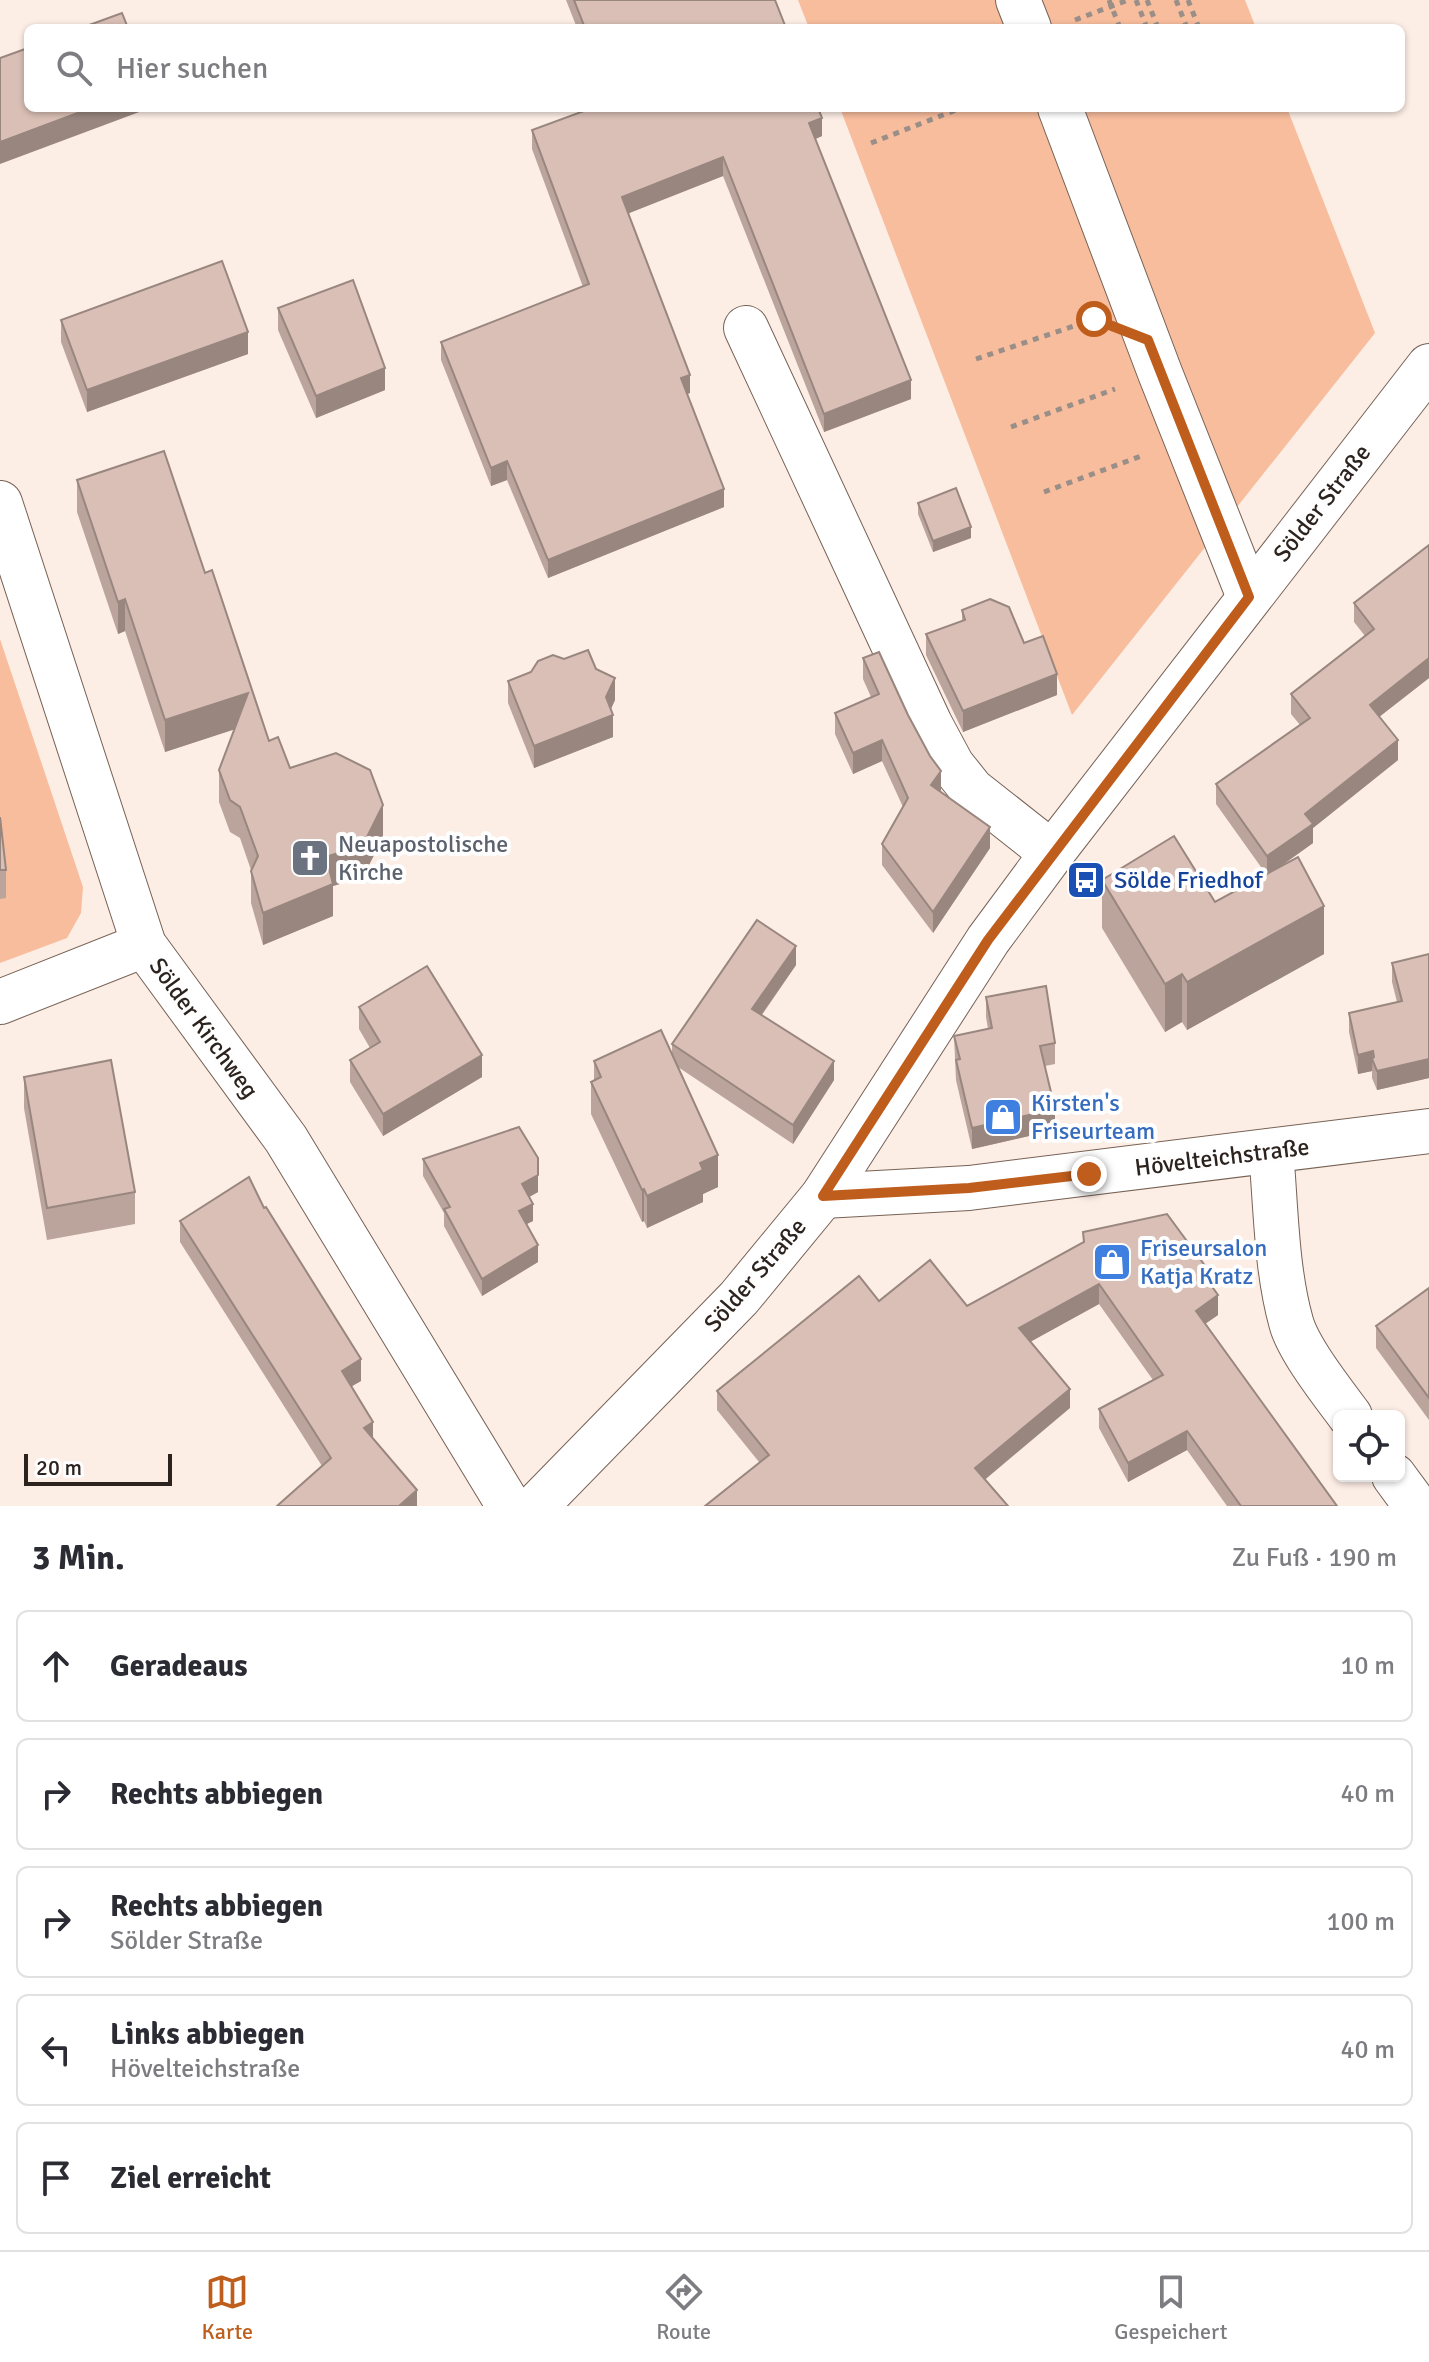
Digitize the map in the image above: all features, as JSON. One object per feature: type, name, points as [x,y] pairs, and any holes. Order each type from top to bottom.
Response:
[{"type":"street","points":[[1018,0],[1045,24]]},
{"type":"street","points":[[1062,112],[1249,597]]},
{"type":"street","points":[[746,328],[930,724],[952,765],[972,790],[1052,853]]},
{"type":"street","name":"Sölder Straße","points":[[536,1506],[739,1298],[823,1196],[988,940],[1429,366]]},
{"type":"street","name":"Sölder Kirchweg","points":[[0,503],[144,945],[286,1139],[509,1506]]},
{"type":"street","points":[[0,1002],[144,945]]},
{"type":"street","name":"Hövelteichstraße","points":[[823,1196],[969,1188],[1429,1131]]},
{"type":"street","points":[[1271,1151],[1281,1265],[1291,1325],[1323,1380],[1346,1410]]},
{"type":"street","points":[[1398,1482],[1416,1506]]},
{"type":"path","points":[[1052,24],[1110,3],[1128,0]]},
{"type":"path","points":[[1136,0],[1145,24]]},
{"type":"path","points":[[1147,0],[1156,24]]},
{"type":"path","points":[[1176,0],[1185,24]]},
{"type":"path","points":[[1188,0],[1197,24]]},
{"type":"path","points":[[1110,3],[1118,24]]},
{"type":"path","points":[[871,143],[951,112]]},
{"type":"path","points":[[976,359],[1094,319],[1154,356]]},
{"type":"path","points":[[1011,427],[1154,356]]},
{"type":"path","points":[[1044,492],[1150,453],[1197,465]]},
{"type":"shaded area","points":[[798,0],[1245,0],[1254,24],[807,24]]},
{"type":"shaded area","points":[[842,112],[1289,112],[1375,333],[1072,715]]},
{"type":"shaded area","points":[[0,639],[83,887],[81,913],[67,938],[0,963]]},
{"type":"building","points":[[574,0],[775,0],[784,24],[583,24]]},
{"type":"building","points":[[122,13],[126,24],[92,24]]},
{"type":"building","points":[[24,49],[24,112],[80,112],[0,142],[0,58]]},
{"type":"building","points":[[581,112],[820,112],[822,118],[809,123],[911,380],[824,414],[723,157],[622,197],[690,375],[681,378],[724,489],[548,560],[507,461],[491,468],[441,342],[589,284],[532,130]]},
{"type":"building","points":[[222,261],[248,332],[87,390],[61,320]]},
{"type":"building","points":[[353,280],[385,368],[316,396],[278,308]]},
{"type":"building","points":[[164,451],[205,573],[212,570],[269,741],[278,737],[290,768],[336,753],[370,770],[383,805],[363,845],[326,857],[333,884],[263,913],[251,871],[258,856],[240,807],[230,800],[219,770],[248,693],[165,720],[125,599],[118,602],[77,480]]},
{"type":"building","points":[[956,488],[971,527],[933,541],[918,503]]},
{"type":"building","points":[[1429,545],[1429,658],[1370,705],[1398,740],[1305,814],[1313,824],[1267,856],[1216,784],[1310,718],[1291,694],[1374,629],[1354,603]]},
{"type":"building","points":[[990,599],[1009,607],[1024,643],[1043,636],[1057,674],[963,711],[926,634],[965,620],[962,610]]},
{"type":"building","points":[[588,650],[596,669],[615,678],[606,697],[613,715],[534,746],[508,681],[531,672],[538,661],[553,655],[564,659]]},
{"type":"building","points":[[879,652],[908,715],[941,771],[931,785],[990,827],[933,912],[882,844],[908,798],[882,740],[853,753],[835,713],[879,694],[863,658]]},
{"type":"building","points":[[0,817],[6,870],[0,870]]},
{"type":"building","points":[[1174,836],[1215,902],[1298,857],[1324,906],[1187,982],[1182,974],[1165,984],[1102,880]]},
{"type":"building","points":[[757,920],[796,946],[752,1009],[834,1061],[793,1125],[672,1044]]},
{"type":"building","points":[[1429,954],[1429,1059],[1377,1071],[1372,1059],[1373,1051],[1358,1055],[1349,1013],[1402,1001],[1392,963]]},
{"type":"building","points":[[427,966],[482,1055],[383,1114],[350,1060],[380,1042],[359,1007]]},
{"type":"building","points":[[1046,986],[1055,1043],[1040,1046],[1055,1109],[972,1128],[956,1060],[960,1059],[954,1036],[992,1028],[986,997]]},
{"type":"building","points":[[661,1030],[718,1155],[700,1163],[703,1170],[647,1196],[591,1082],[601,1077],[594,1061]]},
{"type":"building","points":[[111,1060],[135,1192],[47,1208],[24,1077]]},
{"type":"building","points":[[519,1127],[538,1158],[538,1175],[522,1184],[533,1204],[519,1211],[538,1245],[482,1279],[444,1209],[450,1207],[423,1159]]},
{"type":"building","points":[[249,1177],[264,1208],[361,1359],[342,1371],[373,1422],[364,1428],[417,1490],[399,1506],[277,1506],[331,1458],[180,1221]]},
{"type":"building","points":[[1167,1214],[1206,1267],[1201,1271],[1218,1295],[1196,1311],[1337,1506],[1241,1506],[1187,1431],[1128,1463],[1099,1409],[1163,1375],[1099,1284],[1019,1328],[1070,1389],[975,1468],[1008,1506],[705,1506],[769,1455],[717,1391],[859,1276],[879,1301],[930,1260],[967,1306],[1084,1242],[1083,1232]]},
{"type":"building","points":[[1429,1288],[1429,1398],[1376,1326]]},
{"type":"place","name":"Neuapostolische Kirche","points":[[310,858]]},
{"type":"place","name":"Sölde Friedhof","points":[[1086,880]]},
{"type":"place","name":"Kirsten's Friseurteam","points":[[1003,1117]]},
{"type":"place","name":"Friseursalon Katja Kratz","points":[[1112,1262]]},
{"type":"route","points":[[1089,1174],[969,1188],[823,1196],[988,940],[1249,597],[1148,340],[1094,319]]}]
